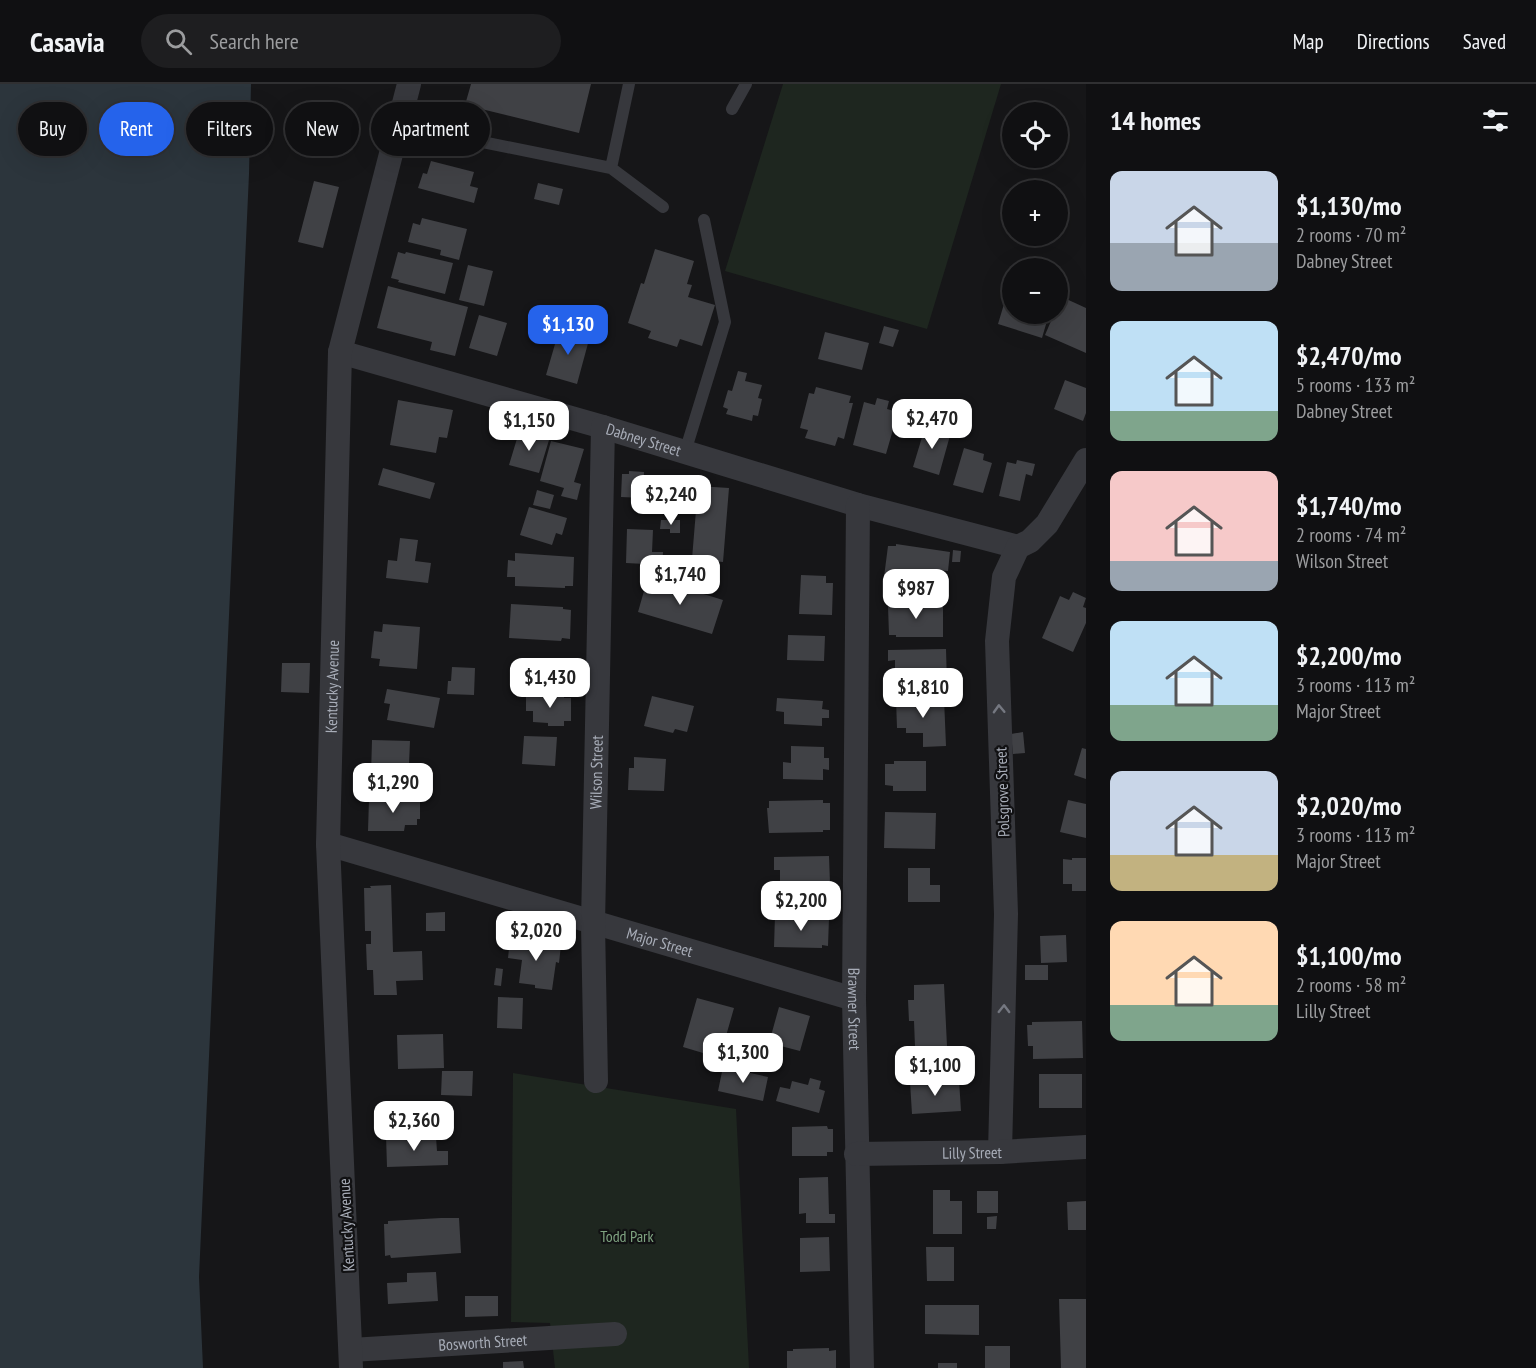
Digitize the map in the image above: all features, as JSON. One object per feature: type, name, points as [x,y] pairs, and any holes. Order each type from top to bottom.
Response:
[{"type":"street","name":"Kentucky Avenue","points":[[405,102],[409,84]]},
{"type":"street","name":"Kentucky Avenue","points":[[351,1359],[328,844],[340,352],[391,156]]},
{"type":"street","name":"Dabney Street","points":[[340,352],[603,427],[858,505],[1018,547]]},
{"type":"street","name":"Wilson Street","points":[[596,1081],[593,924],[603,427]]},
{"type":"street","name":"Polsgrove Street","points":[[1000,1152],[1006,914],[997,641],[1004,577],[1018,547],[1030,541],[1047,524],[1086,460]]},
{"type":"street","name":"Brawner Street","points":[[858,505],[854,999],[861,1368]]},
{"type":"street","name":"Major Street","points":[[328,844],[593,924],[854,999]]},
{"type":"street","name":"Lilly Street","points":[[856,1154],[1000,1152],[1086,1147]]},
{"type":"street","name":"Bosworth Street","points":[[351,1359],[615,1334]]},
{"type":"lane","points":[[612,168],[629,84]]},
{"type":"lane","points":[[732,109],[746,84]]},
{"type":"lane","points":[[490,143],[612,168],[663,207]]},
{"type":"lane","points":[[685,452],[725,322],[704,220]]},
{"type":"green space","points":[[783,84],[1001,84],[927,329],[725,271]]},
{"type":"green space","name":"Todd Park","points":[[513,1073],[736,1109],[749,1368],[555,1368],[550,1323],[511,1322]]},
{"type":"shaded area","points":[[0,84],[251,84],[251,102],[186,102],[186,156],[249,156],[199,1277],[203,1368],[0,1368]]},
{"type":"building","points":[[471,84],[591,84],[579,133],[490,111],[490,102],[466,102]]},
{"type":"building","points":[[431,161],[474,172],[470,186],[478,188],[474,203],[418,188],[423,173],[427,174]]},
{"type":"building","points":[[314,181],[339,187],[323,248],[298,242]]},
{"type":"building","points":[[538,183],[563,189],[559,205],[534,199]]},
{"type":"building","points":[[422,218],[467,229],[459,260],[440,255],[441,250],[408,242],[413,223],[420,225]]},
{"type":"building","points":[[655,249],[694,261],[687,284],[692,285],[688,297],[715,305],[702,346],[680,339],[677,347],[648,338],[651,331],[628,323]]},
{"type":"building","points":[[398,252],[453,263],[445,294],[398,282],[399,280],[391,278]]},
{"type":"building","points":[[468,265],[493,271],[484,306],[459,300]]},
{"type":"building","points":[[388,286],[468,307],[455,356],[430,350],[432,342],[377,328]]},
{"type":"building","points":[[1068,300],[1086,308],[1086,353],[1045,335],[1050,324],[1068,324]]},
{"type":"building","points":[[1002,311],[1002,324],[1046,324],[1042,338],[998,324]]},
{"type":"building","points":[[479,315],[507,323],[497,356],[469,348]]},
{"type":"building","points":[[884,326],[899,330],[893,347],[879,343]]},
{"type":"building","points":[[560,327],[590,336],[577,384],[546,375]]},
{"type":"building","points":[[825,332],[869,343],[862,370],[818,359]]},
{"type":"building","points":[[738,371],[747,373],[745,381],[762,385],[758,398],[762,399],[758,416],[753,415],[752,421],[726,414],[728,409],[723,407],[728,390],[732,391]]},
{"type":"building","points":[[1065,380],[1086,388],[1086,413],[1083,421],[1054,409]]},
{"type":"building","points":[[816,387],[851,396],[849,403],[853,403],[844,439],[838,437],[835,446],[805,438],[808,430],[800,428],[809,393],[814,394]]},
{"type":"building","points":[[877,398],[889,401],[887,409],[898,412],[886,454],[853,445],[864,402],[875,405]]},
{"type":"building","points":[[398,400],[453,410],[447,438],[439,437],[436,453],[390,445]]},
{"type":"building","points":[[926,424],[951,432],[939,475],[913,467]]},
{"type":"building","points":[[519,432],[549,440],[539,473],[509,465]]},
{"type":"building","points":[[551,441],[584,449],[574,482],[581,484],[577,500],[561,496],[564,488],[540,481]]},
{"type":"building","points":[[964,448],[984,454],[983,460],[992,463],[983,493],[953,485]]},
{"type":"building","points":[[1017,460],[1035,464],[1032,476],[1026,474],[1020,501],[999,496],[1007,462],[1016,464]]},
{"type":"building","points":[[383,468],[435,483],[430,499],[378,485]]},
{"type":"building","points":[[629,471],[644,472],[643,498],[621,497],[622,474],[629,474]]},
{"type":"building","points":[[698,486],[729,488],[723,562],[692,559]]},
{"type":"building","points":[[537,490],[554,495],[550,509],[533,505]]},
{"type":"building","points":[[529,507],[567,518],[562,535],[556,533],[552,545],[520,535]]},
{"type":"building","points":[[661,520],[680,520],[680,533],[670,533],[670,529],[660,529]]},
{"type":"building","points":[[627,529],[653,530],[652,552],[663,552],[662,568],[626,563]]},
{"type":"building","points":[[400,538],[418,540],[415,561],[431,563],[428,583],[386,578],[388,560],[397,561]]},
{"type":"building","points":[[896,544],[950,552],[948,571],[936,570],[935,585],[884,577],[888,546],[896,546]]},
{"type":"building","points":[[953,550],[961,551],[960,562],[952,562]]},
{"type":"building","points":[[515,553],[574,557],[573,586],[565,586],[565,588],[515,586],[515,577],[507,577],[508,560],[515,561]]},
{"type":"building","points":[[801,575],[826,576],[826,583],[833,583],[832,615],[799,614]]},
{"type":"building","points":[[648,577],[723,600],[712,634],[638,612]]},
{"type":"building","points":[[1073,592],[1086,598],[1083,607],[1086,608],[1086,623],[1073,652],[1042,638],[1060,596],[1069,600]]},
{"type":"building","points":[[943,602],[943,637],[889,635],[888,606],[896,606],[896,603]]},
{"type":"building","points":[[511,604],[563,607],[563,609],[571,610],[570,639],[562,638],[561,641],[509,638]]},
{"type":"building","points":[[383,624],[420,627],[417,669],[379,666],[380,659],[371,658],[374,631],[382,632]]},
{"type":"building","points":[[788,635],[825,636],[824,661],[787,660]]},
{"type":"building","points":[[946,649],[947,684],[888,685],[888,673],[895,673],[895,660],[888,661],[888,650]]},
{"type":"building","points":[[282,663],[310,663],[309,693],[281,692]]},
{"type":"building","points":[[452,667],[475,668],[474,695],[447,694]]},
{"type":"building","points":[[387,689],[440,698],[434,728],[387,720],[390,704],[384,703]]},
{"type":"building","points":[[526,694],[564,694],[564,698],[571,698],[571,721],[564,721],[564,726],[548,726],[548,723],[533,722],[533,711],[526,711]]},
{"type":"building","points":[[652,696],[694,706],[687,732],[675,729],[673,733],[644,726]]},
{"type":"building","points":[[777,698],[823,701],[822,709],[829,710],[829,718],[822,718],[822,726],[784,724],[784,712],[776,711]]},
{"type":"building","points":[[944,698],[946,746],[923,747],[923,733],[906,733],[906,728],[897,728],[896,699]]},
{"type":"building","points":[[1023,732],[1025,753],[1013,754],[1011,734]]},
{"type":"building","points":[[524,736],[557,737],[555,766],[522,764]]},
{"type":"building","points":[[372,740],[410,741],[409,764],[420,764],[420,777],[371,775]]},
{"type":"building","points":[[791,746],[824,747],[824,758],[829,758],[829,770],[823,769],[823,780],[783,779],[783,762],[791,763]]},
{"type":"building","points":[[1082,748],[1086,749],[1086,779],[1074,775]]},
{"type":"building","points":[[634,757],[666,759],[664,791],[628,790],[629,768],[634,768]]},
{"type":"building","points":[[894,761],[926,761],[926,791],[893,791],[893,786],[885,785],[885,764],[894,764]]},
{"type":"building","points":[[369,799],[420,799],[420,819],[417,819],[417,825],[405,825],[404,831],[368,831]]},
{"type":"building","points":[[823,800],[823,803],[830,803],[830,830],[769,833],[767,808],[769,808],[769,801]]},
{"type":"building","points":[[1068,800],[1086,804],[1086,838],[1060,832]]},
{"type":"building","points":[[885,812],[936,813],[935,849],[884,848]]},
{"type":"building","points":[[829,856],[830,884],[780,885],[780,870],[774,870],[774,857]]},
{"type":"building","points":[[1072,858],[1086,858],[1086,891],[1072,891],[1072,884],[1063,884],[1063,859],[1072,860]]},
{"type":"building","points":[[908,868],[930,868],[930,885],[940,885],[940,902],[908,902]]},
{"type":"building","points":[[391,885],[393,952],[422,951],[423,980],[396,981],[397,995],[374,995],[373,970],[367,970],[366,944],[371,944],[371,931],[365,931],[364,888]]},
{"type":"building","points":[[445,912],[445,931],[426,931],[426,913]]},
{"type":"building","points":[[775,915],[829,918],[828,946],[822,945],[822,948],[774,947]]},
{"type":"building","points":[[1066,935],[1067,962],[1041,963],[1040,936]]},
{"type":"building","points":[[510,939],[561,945],[552,990],[519,983],[522,960],[508,958]]},
{"type":"building","points":[[1025,965],[1048,965],[1048,980],[1025,980]]},
{"type":"building","points":[[496,968],[503,969],[501,986],[494,985]]},
{"type":"building","points":[[944,984],[947,1046],[915,1047],[914,1021],[909,1021],[908,1000],[914,1000],[914,985]]},
{"type":"building","points":[[498,997],[523,998],[522,1029],[497,1028]]},
{"type":"building","points":[[697,998],[734,1008],[724,1043],[717,1041],[713,1056],[683,1047]]},
{"type":"building","points":[[779,1007],[810,1016],[800,1051],[769,1043]]},
{"type":"building","points":[[1082,1021],[1083,1058],[1033,1059],[1033,1046],[1028,1046],[1027,1025],[1032,1025],[1032,1022]]},
{"type":"building","points":[[443,1034],[444,1068],[398,1069],[397,1035]]},
{"type":"building","points":[[723,1067],[768,1077],[763,1101],[718,1091]]},
{"type":"building","points":[[442,1071],[473,1071],[472,1096],[441,1095]]},
{"type":"building","points":[[1039,1074],[1082,1074],[1082,1108],[1039,1108]]},
{"type":"building","points":[[810,1078],[821,1081],[819,1089],[825,1091],[819,1113],[776,1101],[780,1087],[790,1089],[792,1081],[808,1085]]},
{"type":"building","points":[[959,1080],[961,1111],[912,1114],[910,1082]]},
{"type":"building","points":[[827,1126],[828,1129],[833,1129],[833,1152],[827,1152],[827,1156],[792,1156],[792,1127]]},
{"type":"building","points":[[386,1135],[404,1135],[404,1138],[436,1137],[437,1151],[448,1151],[448,1165],[387,1167]]},
{"type":"building","points":[[828,1177],[829,1214],[835,1214],[835,1223],[806,1223],[806,1213],[799,1214],[799,1178]]},
{"type":"building","points":[[933,1190],[950,1190],[950,1201],[962,1201],[962,1234],[933,1234]]},
{"type":"building","points":[[977,1191],[998,1191],[998,1213],[977,1213]]},
{"type":"building","points":[[1086,1201],[1086,1230],[1068,1230],[1067,1202]]},
{"type":"building","points":[[997,1216],[996,1229],[987,1229],[987,1217]]},
{"type":"building","points":[[459,1218],[461,1253],[391,1258],[390,1255],[385,1256],[384,1224],[388,1224],[388,1221]]},
{"type":"building","points":[[829,1237],[830,1271],[800,1272],[800,1238]]},
{"type":"building","points":[[926,1247],[954,1247],[954,1281],[927,1281]]},
{"type":"building","points":[[436,1272],[438,1301],[388,1304],[387,1283],[407,1282],[407,1273]]},
{"type":"building","points":[[465,1296],[498,1296],[498,1316],[465,1317]]},
{"type":"building","points":[[1059,1299],[1086,1299],[1086,1368],[1061,1368]]},
{"type":"building","points":[[925,1305],[979,1305],[979,1335],[925,1334]]},
{"type":"building","points":[[985,1346],[1010,1346],[1010,1368],[985,1368]]},
{"type":"building","points":[[829,1348],[829,1351],[836,1350],[836,1368],[787,1368],[787,1351]]},
{"type":"building","points":[[523,1361],[524,1368],[503,1368],[503,1362]]},
{"type":"building","points":[[938,1363],[957,1363],[957,1368],[938,1368]]}]
